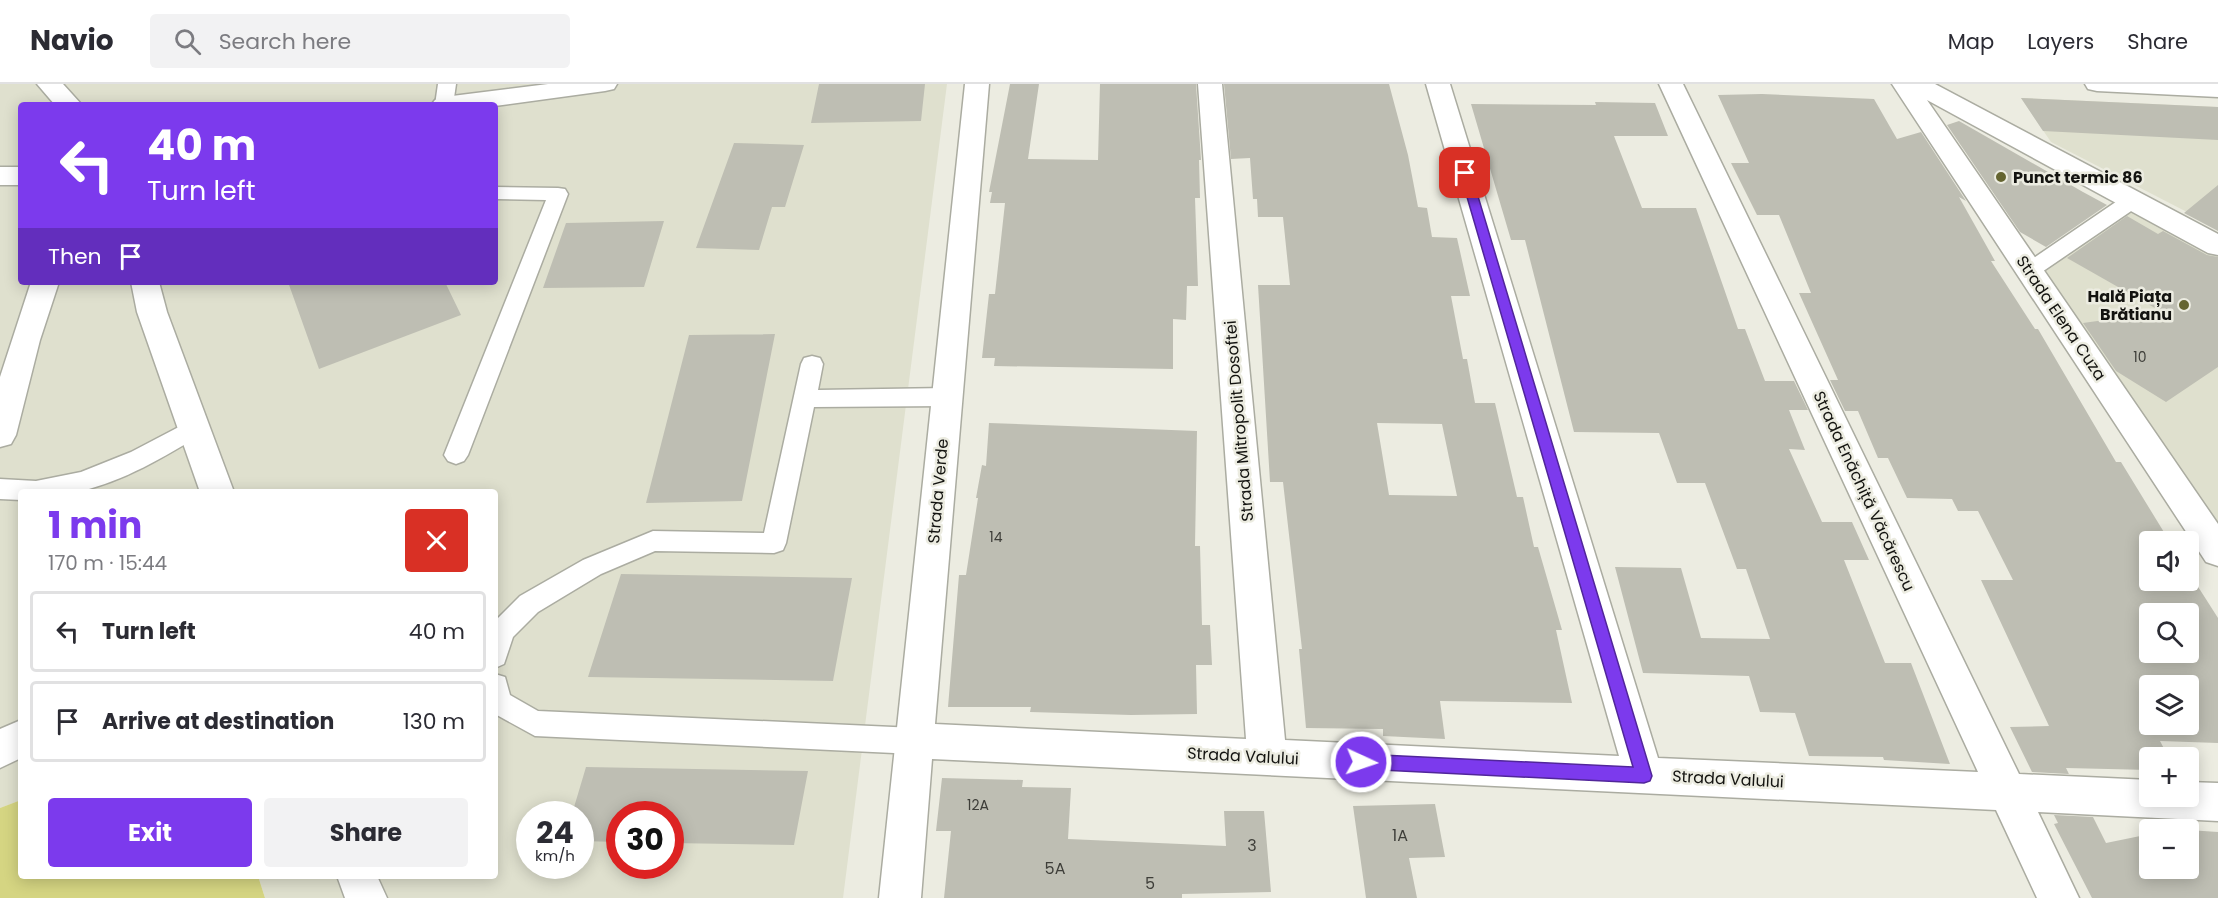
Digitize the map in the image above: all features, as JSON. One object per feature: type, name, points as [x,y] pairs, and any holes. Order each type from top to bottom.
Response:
[{"type":"street","points":[[41,84],[42,102]]},
{"type":"street","points":[[49,84],[66,102]]},
{"type":"street","points":[[467,102],[605,84]]},
{"type":"street","name":"Strada Verde","points":[[900,898],[977,84]]},
{"type":"street","name":"Strada Mitropolit Dosoftei","points":[[1210,84],[1267,757]]},
{"type":"street","points":[[1438,84],[1644,776]]},
{"type":"street","name":"Strada Enăchiță Văcărescu","points":[[1671,84],[2058,898]]},
{"type":"street","name":"Strada Elena Cuza","points":[[1904,84],[2218,552]]},
{"type":"street","points":[[1916,84],[2218,246]]},
{"type":"street","points":[[2097,84],[2218,90]]},
{"type":"street","points":[[0,176],[18,176]]},
{"type":"street","points":[[25,340],[29,285]]},
{"type":"street","points":[[0,435],[25,340],[44,285]]},
{"type":"street","points":[[135,285],[152,312]]},
{"type":"street","points":[[147,285],[152,312],[216,489]]},
{"type":"street","name":"Strada Valului","points":[[915,741],[2218,802]]},
{"type":"street","points":[[358,879],[366,898]]},
{"type":"lane","points":[[444,102],[447,84]]},
{"type":"lane","points":[[456,455],[558,194],[498,193]]},
{"type":"lane","points":[[2029,271],[2133,200]]},
{"type":"lane","points":[[498,645],[502,631],[529,604],[592,567],[653,541],[774,543],[812,364]]},
{"type":"lane","points":[[804,399],[947,397]]},
{"type":"lane","points":[[51,489],[69,486],[110,471],[152,453],[194,428]]},
{"type":"lane","points":[[0,489],[18,490]]},
{"type":"lane","points":[[498,702],[535,723],[915,741]]},
{"type":"shaded area","points":[[0,84],[947,84],[843,898],[265,898],[259,879],[498,879],[498,489],[18,489],[18,801],[0,808]]},
{"type":"shaded area","points":[[2021,98],[2218,107],[2218,228],[2051,142]]},
{"type":"shaded area","points":[[2138,204],[2218,248],[2218,537],[2043,269]]},
{"type":"shaded area","points":[[18,801],[18,879],[259,879],[265,898],[0,898],[0,808]]},
{"type":"building","points":[[819,84],[925,84],[921,121],[811,123]]},
{"type":"building","points":[[1010,84],[1039,84],[1028,159],[1098,160],[1100,84],[1196,84],[1201,160],[1199,160],[1200,198],[1195,198],[1198,286],[1187,286],[1186,320],[1173,319],[1173,369],[994,366],[995,358],[982,358],[989,294],[995,294],[1005,203],[990,203],[992,192],[989,192]]},
{"type":"building","points":[[1224,84],[1389,84],[1408,155],[1418,207],[1427,208],[1432,237],[1457,238],[1470,296],[1451,296],[1463,359],[1467,359],[1475,403],[1495,403],[1517,497],[1523,497],[1534,547],[1538,547],[1562,630],[1556,630],[1572,703],[1440,701],[1445,739],[1383,736],[1383,729],[1306,728],[1299,649],[1302,649],[1283,482],[1270,482],[1258,285],[1290,285],[1283,217],[1258,217],[1257,199],[1253,199],[1250,158],[1231,159]],"holes":[[[1377,423],[1442,424],[1457,496],[1389,495]]]},
{"type":"building","points":[[1762,94],[1874,99],[1897,139],[1921,132],[1966,201],[1959,197],[1995,261],[1991,261],[2035,329],[2038,329],[2116,462],[2121,462],[2163,531],[2139,531],[2139,591],[2199,591],[2199,588],[2218,618],[2218,743],[2160,741],[2163,747],[2139,747],[2139,770],[2066,768],[2069,774],[2032,772],[2010,727],[2049,726],[1981,580],[2013,580],[1978,511],[1958,511],[1952,499],[1907,498],[1888,458],[1878,458],[1858,411],[1845,411],[1830,380],[1838,380],[1799,293],[1811,293],[1779,215],[1757,215],[1731,163],[1749,163],[1718,95]]},
{"type":"building","points":[[2021,98],[2218,107],[2218,140],[2043,131]]},
{"type":"building","points":[[1595,102],[1655,103],[1668,136],[1614,136],[1642,208],[1696,208],[1738,329],[1745,329],[1765,381],[1794,381],[1808,410],[1789,410],[1805,450],[1789,449],[1822,522],[1852,522],[1869,560],[1844,560],[1885,663],[1911,663],[1950,764],[1884,760],[1883,757],[1809,756],[1795,713],[1760,712],[1749,676],[1643,673],[1615,567],[1681,568],[1701,638],[1770,639],[1746,569],[1737,569],[1705,483],[1677,483],[1659,433],[1574,432],[1525,240],[1511,240],[1471,104],[1596,105]]},
{"type":"building","points":[[1959,121],[2107,205],[2046,247],[2020,232],[1947,125]]},
{"type":"building","points":[[734,143],[804,145],[785,207],[772,207],[759,250],[696,248]]},
{"type":"building","points":[[2218,185],[2218,231],[2184,213]]},
{"type":"building","points":[[2127,216],[2158,234],[2163,231],[2207,255],[2218,257],[2218,367],[2166,402],[2116,371],[2083,323],[2162,312],[2067,258]]},
{"type":"building","points":[[664,221],[644,287],[543,288],[566,223]]},
{"type":"building","points":[[289,285],[446,285],[461,315],[319,369]]},
{"type":"building","points":[[775,334],[742,501],[646,503],[689,335]]},
{"type":"building","points":[[989,423],[1197,431],[1195,546],[1200,546],[1202,625],[1210,625],[1212,665],[1196,665],[1197,714],[1131,715],[1030,712],[1031,707],[948,707],[959,575],[966,575],[982,465],[986,466]]},
{"type":"building","points":[[621,574],[852,578],[833,681],[588,677]]},
{"type":"building","points":[[586,767],[808,771],[794,845],[684,843],[684,801],[606,801],[606,842],[594,841],[594,801],[576,801]]},
{"type":"building","points":[[942,778],[1023,780],[1022,787],[1071,788],[1068,839],[1226,846],[1224,811],[1264,811],[1271,892],[1182,894],[1182,898],[944,898],[951,831],[936,831]]},
{"type":"building","points":[[1435,804],[1445,857],[1409,858],[1417,898],[1366,898],[1353,806]]},
{"type":"building","points":[[2054,815],[2093,817],[2106,843],[2139,836],[2139,879],[2199,879],[2199,831],[2218,832],[2218,898],[2092,898],[2054,824],[2058,823]]},
{"type":"place","name":"Punct termic 86","points":[[2001,177]]},
{"type":"place","name":"Hală Piața Brătianu","points":[[2184,305]]},
{"type":"route","points":[[1361,762],[1644,776],[1465,173]]}]
